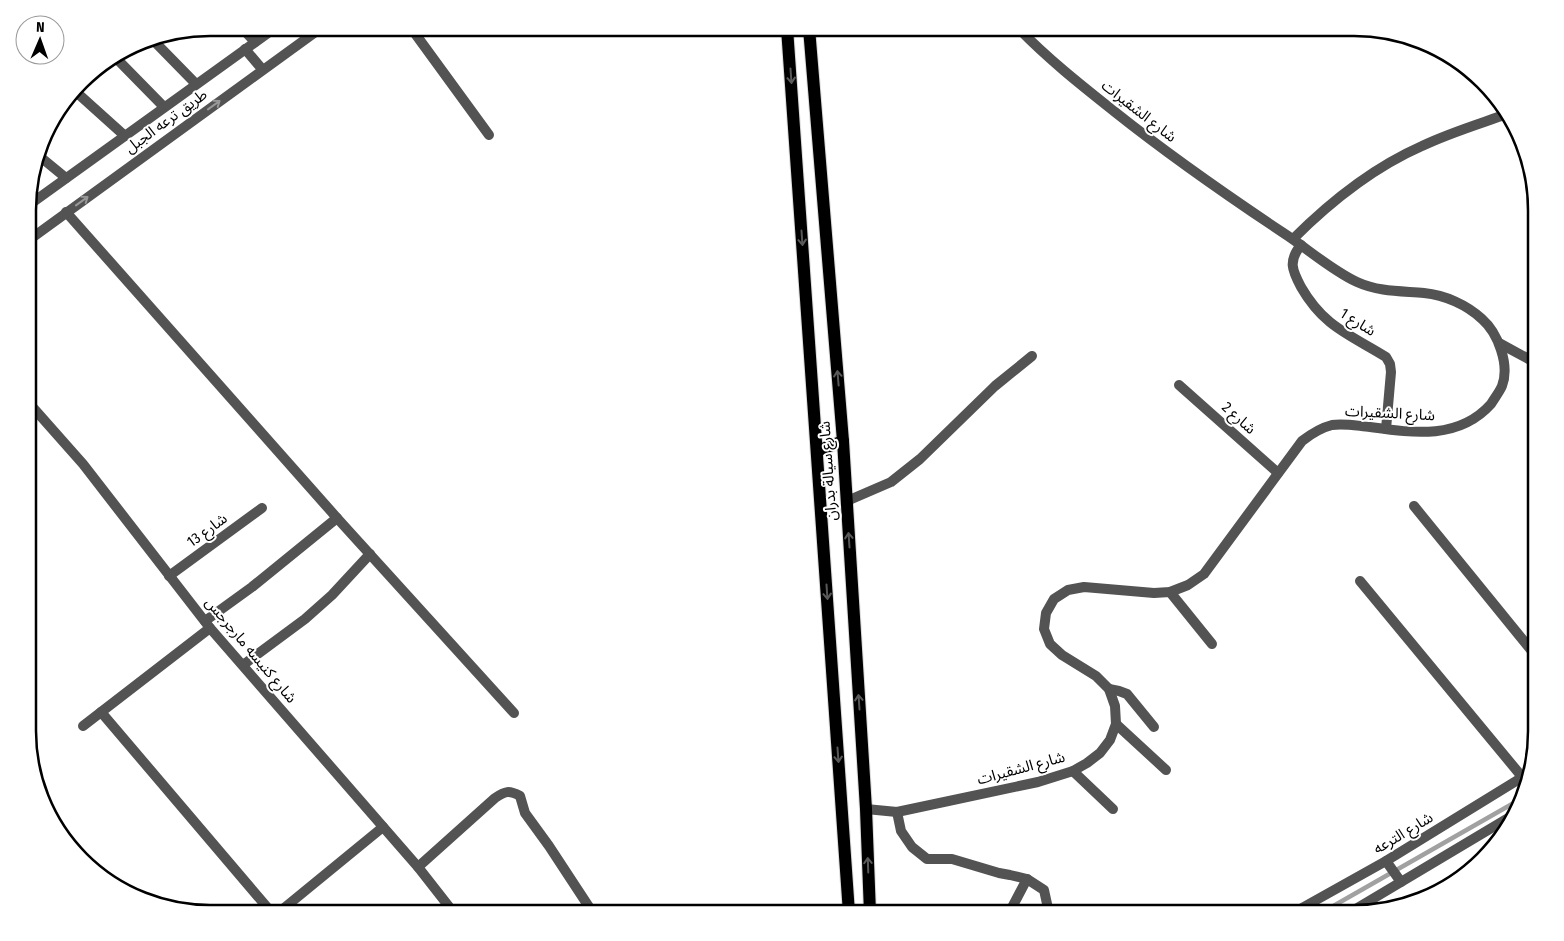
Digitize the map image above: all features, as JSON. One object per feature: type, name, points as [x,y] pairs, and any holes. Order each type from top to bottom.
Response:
[{"type":"main road","name":"شارع سيالة بدران","points":[[788,36],[848,904]]},
{"type":"main road","name":"شارع سيالة بدران","points":[[810,36],[843,442],[866,809],[870,904]]},
{"type":"main road","points":[[817,451],[843,442]]},
{"type":"street","name":"شارع الشقيرات","points":[[866,809],[897,812],[1038,782],[1073,771],[1087,763],[1100,754],[1110,740],[1116,724],[1116,706],[1108,690],[1096,676],[1062,655],[1050,644],[1044,629],[1046,613],[1054,599],[1068,590],[1084,587],[1154,593],[1170,592],[1188,585],[1204,574],[1302,441],[1316,430],[1333,425],[1434,432],[1455,428],[1475,418],[1490,404],[1502,386],[1504,371],[1499,343],[1492,330],[1466,306],[1426,293],[1388,292],[1372,288],[1356,282],[1341,273],[1158,147],[1063,71],[1027,36]]},
{"type":"street","points":[[250,37],[255,42]]},
{"type":"street","name":"طريق ترعه الجبل","points":[[37,199],[262,37]]},
{"type":"street","name":"طريق ترعه الجبل","points":[[36,235],[308,37]]},
{"type":"street","points":[[417,37],[489,135]]},
{"type":"street","points":[[157,44],[196,84]]},
{"type":"street","points":[[245,49],[262,69]]},
{"type":"street","points":[[120,62],[164,107]]},
{"type":"street","points":[[79,95],[125,136]]},
{"type":"street","points":[[1297,242],[1321,211],[1352,186],[1386,164],[1421,146],[1500,117]]},
{"type":"street","points":[[44,160],[66,178]]},
{"type":"street","points":[[66,212],[336,518],[514,713]]},
{"type":"street","name":"شارع 1","points":[[1297,242],[1292,264],[1294,274],[1310,302],[1336,328],[1386,357],[1390,364],[1386,429]]},
{"type":"street","points":[[1499,343],[1527,357]]},
{"type":"street","points":[[847,501],[891,482],[920,459],[995,386],[1032,356]]},
{"type":"street","name":"شارع 2","points":[[1179,385],[1278,473]]},
{"type":"street","name":"شارع كنيسه مارجرجس","points":[[36,411],[83,464],[208,624],[418,867],[448,905]]},
{"type":"street","points":[[1414,506],[1527,645]]},
{"type":"street","name":"شارع 13","points":[[169,576],[262,508]]},
{"type":"street","points":[[83,726],[336,518]]},
{"type":"street","points":[[243,665],[305,619],[332,595],[370,554]]},
{"type":"street","points":[[1360,581],[1522,774]]},
{"type":"street","points":[[1170,592],[1212,644]]},
{"type":"street","points":[[1108,690],[1127,694],[1154,727]]},
{"type":"street","points":[[101,712],[272,905]]},
{"type":"street","points":[[1116,724],[1166,770]]},
{"type":"street","points":[[1073,771],[1113,809]]},
{"type":"street","name":"شارع الترعه","points":[[1310,904],[1388,864],[1521,779]]},
{"type":"street","points":[[418,867],[495,798],[504,792],[512,791],[520,796],[525,814],[549,846],[588,905]]},
{"type":"street","points":[[897,812],[902,831],[912,847],[927,859],[952,859],[1027,879],[1044,890],[1047,904]]},
{"type":"street","points":[[1362,904],[1399,879],[1502,821]]},
{"type":"street","points":[[289,905],[383,826]]},
{"type":"street","points":[[1388,864],[1399,879]]},
{"type":"street","points":[[1014,904],[1027,879]]},
{"type":"waterway","points":[[1337,904],[1512,804]]}]
